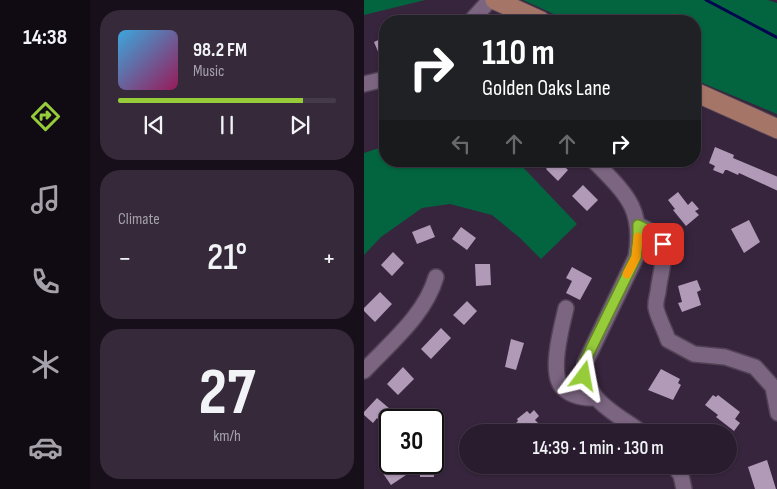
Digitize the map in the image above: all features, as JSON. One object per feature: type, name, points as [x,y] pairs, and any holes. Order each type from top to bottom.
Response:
[{"type":"main road","points":[[495,0],[529,15]]},
{"type":"main road","points":[[701,95],[777,129]]},
{"type":"street","points":[[476,15],[490,0]]},
{"type":"street","points":[[364,84],[379,80]]},
{"type":"street","points":[[600,167],[627,196],[638,225],[638,240],[636,257],[584,363],[584,376],[588,388],[595,398],[630,424]]},
{"type":"street","points":[[638,225],[654,234],[663,244],[656,307],[668,340],[694,354],[725,357],[755,367],[773,387],[777,412]]},
{"type":"street","points":[[364,371],[419,312],[430,294],[436,277]]},
{"type":"street","points":[[566,308],[556,362],[558,379],[562,388],[580,398],[595,398]]},
{"type":"street","points":[[680,474],[684,489]]},
{"type":"green space","points":[[364,0],[425,0],[364,15]]},
{"type":"green space","points":[[523,0],[768,0],[777,3],[777,114],[701,82],[701,15],[556,15]]},
{"type":"green space","points":[[379,148],[379,167],[523,167],[577,224],[541,259],[520,238],[492,215],[450,204],[422,208],[381,237],[364,255],[364,153]]},
{"type":"building","points":[[379,40],[379,54],[374,42]]},
{"type":"building","points":[[715,147],[734,155],[733,158],[778,177],[778,191],[739,173],[738,175],[725,170],[723,174],[713,170],[715,166],[709,163]]},
{"type":"building","points":[[548,167],[565,167],[568,170],[558,181],[546,169]]},
{"type":"building","points":[[583,185],[598,200],[587,211],[572,196]]},
{"type":"building","points":[[678,192],[688,205],[692,201],[699,209],[695,211],[699,215],[686,226],[673,210],[675,209],[668,200]]},
{"type":"building","points":[[749,220],[760,242],[744,253],[731,229]]},
{"type":"building","points":[[430,225],[435,237],[417,244],[412,232]]},
{"type":"building","points":[[461,227],[476,238],[467,250],[452,239]]},
{"type":"building","points":[[393,252],[404,263],[392,276],[381,265]]},
{"type":"building","points":[[475,264],[490,264],[491,285],[476,286]]},
{"type":"building","points":[[572,267],[592,278],[580,300],[566,293],[572,281],[566,278]]},
{"type":"building","points":[[697,280],[701,290],[697,292],[701,305],[682,312],[678,303],[682,302],[678,286]]},
{"type":"building","points":[[380,292],[392,304],[375,322],[364,311],[364,308]]},
{"type":"building","points":[[467,301],[477,311],[464,325],[453,315]]},
{"type":"building","points":[[441,328],[451,338],[431,359],[421,349]]},
{"type":"building","points":[[511,339],[524,343],[516,370],[505,367]]},
{"type":"building","points":[[403,367],[414,379],[398,395],[387,384]]},
{"type":"building","points":[[661,369],[680,379],[678,383],[681,385],[673,400],[648,390]]},
{"type":"building","points":[[713,395],[716,397],[718,395],[740,412],[735,419],[740,423],[737,427],[737,424],[725,424],[716,417],[718,415],[705,405]]},
{"type":"building","points":[[377,398],[390,409],[379,409],[379,420],[377,418],[373,423],[364,415],[364,412]]},
{"type":"building","points":[[534,410],[539,416],[535,420],[539,424],[515,424],[518,421],[517,419],[527,411],[530,414]]},
{"type":"building","points":[[767,460],[776,489],[755,489],[748,467]]},
{"type":"building","points":[[383,474],[408,474],[391,485]]},
{"type":"building","points":[[420,474],[434,474],[434,477],[420,477]]},
{"type":"waterway","points":[[706,0],[778,38]]},
{"type":"slow traffic","points":[[627,274],[636,257],[638,237]]},
{"type":"route","points":[[584,376],[584,363],[636,257],[638,225],[650,230],[659,237],[663,244]]}]
